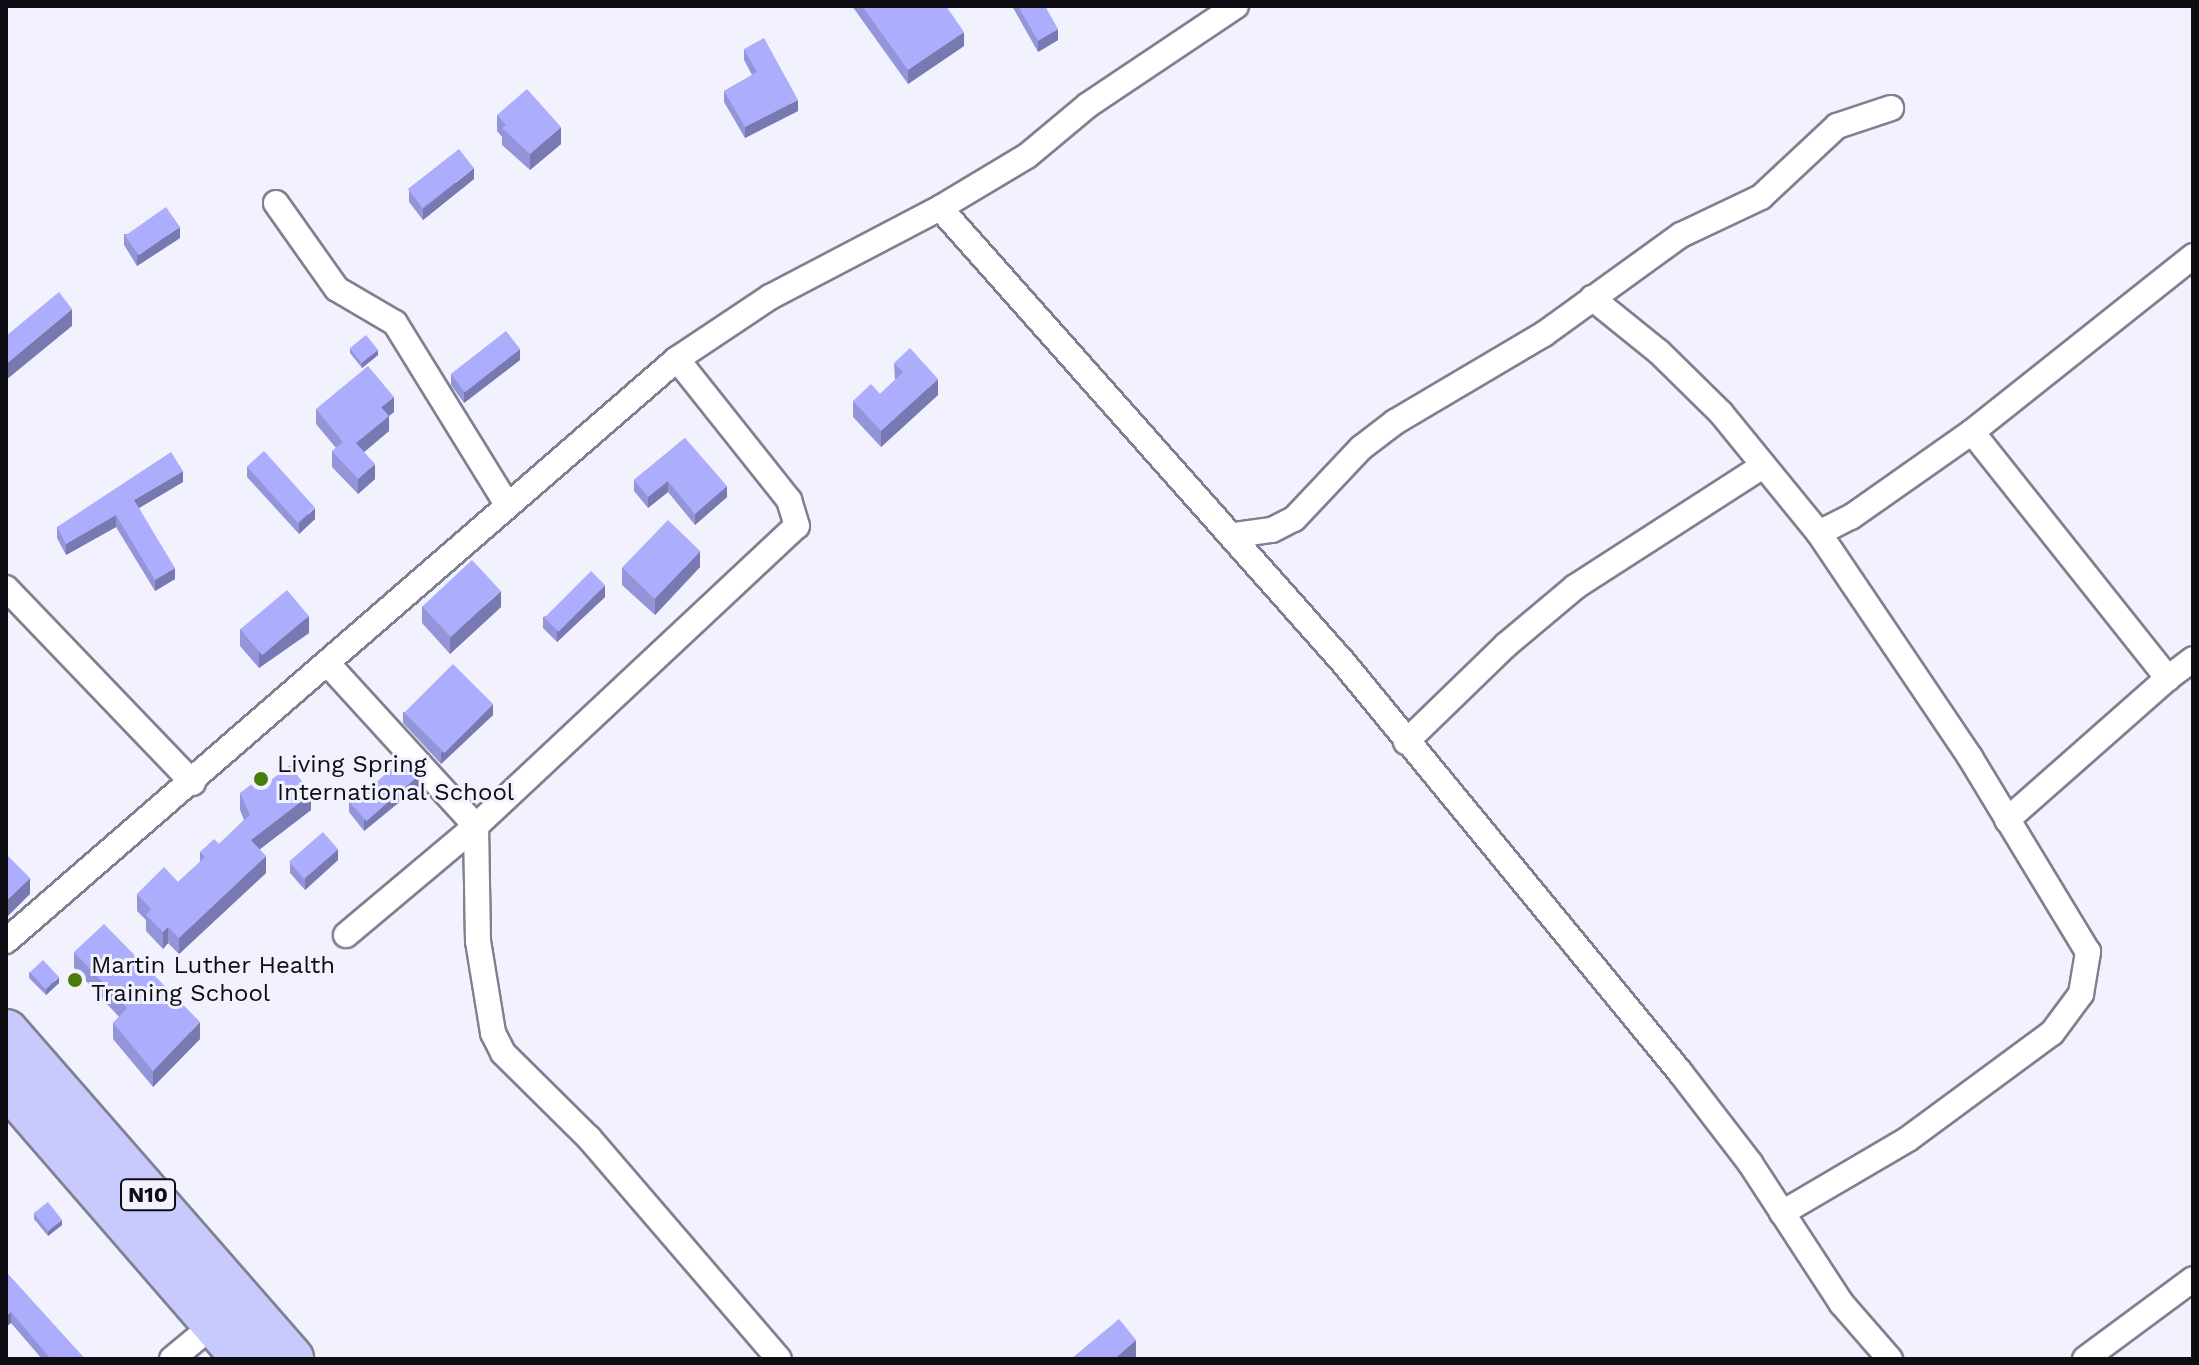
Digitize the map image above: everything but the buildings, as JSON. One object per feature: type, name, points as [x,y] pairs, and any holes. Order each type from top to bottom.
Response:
[{"type":"highway","name":"N10","points":[[6,1032],[291,1359]]},
{"type":"highway","name":"N10","points":[[6,1083],[245,1359]]},
{"type":"street","points":[[6,941],[193,783],[507,504],[677,359],[770,297],[940,208],[1027,156],[1088,105],[1236,6]]},
{"type":"street","points":[[1235,535],[1272,530],[1294,519],[1361,448],[1395,422],[1489,368],[1681,235],[1761,197],[1837,126],[1891,108]]},
{"type":"street","points":[[276,203],[337,289],[380,310],[395,323],[507,504]]},
{"type":"street","points":[[940,208],[1008,290],[1235,535],[1680,1072],[1782,1213],[1842,1304],[1890,1359]]},
{"type":"street","points":[[1819,533],[1851,517],[1972,432],[2193,256]]},
{"type":"street","points":[[1592,298],[1684,374],[1819,533],[2007,820],[2088,952],[2081,994],[2052,1033],[1908,1139],[1782,1213]]},
{"type":"street","points":[[346,935],[476,826],[797,526],[789,500],[677,359]]},
{"type":"street","points":[[1972,432],[2168,678]]},
{"type":"street","points":[[1406,742],[1506,645],[1575,587],[1763,466]]},
{"type":"street","points":[[6,588],[193,783]]},
{"type":"street","points":[[2007,820],[2193,659]]},
{"type":"street","points":[[328,664],[476,826],[478,941],[493,1033],[503,1053],[589,1138],[779,1359]]},
{"type":"street","points":[[2085,1359],[2193,1279]]},
{"type":"street","points":[[172,1359],[213,1325]]},
{"type":"place","name":"Living Spring International School","points":[[261,779]]},
{"type":"place","name":"Martin Luther Health Training School","points":[[75,980]]}]
